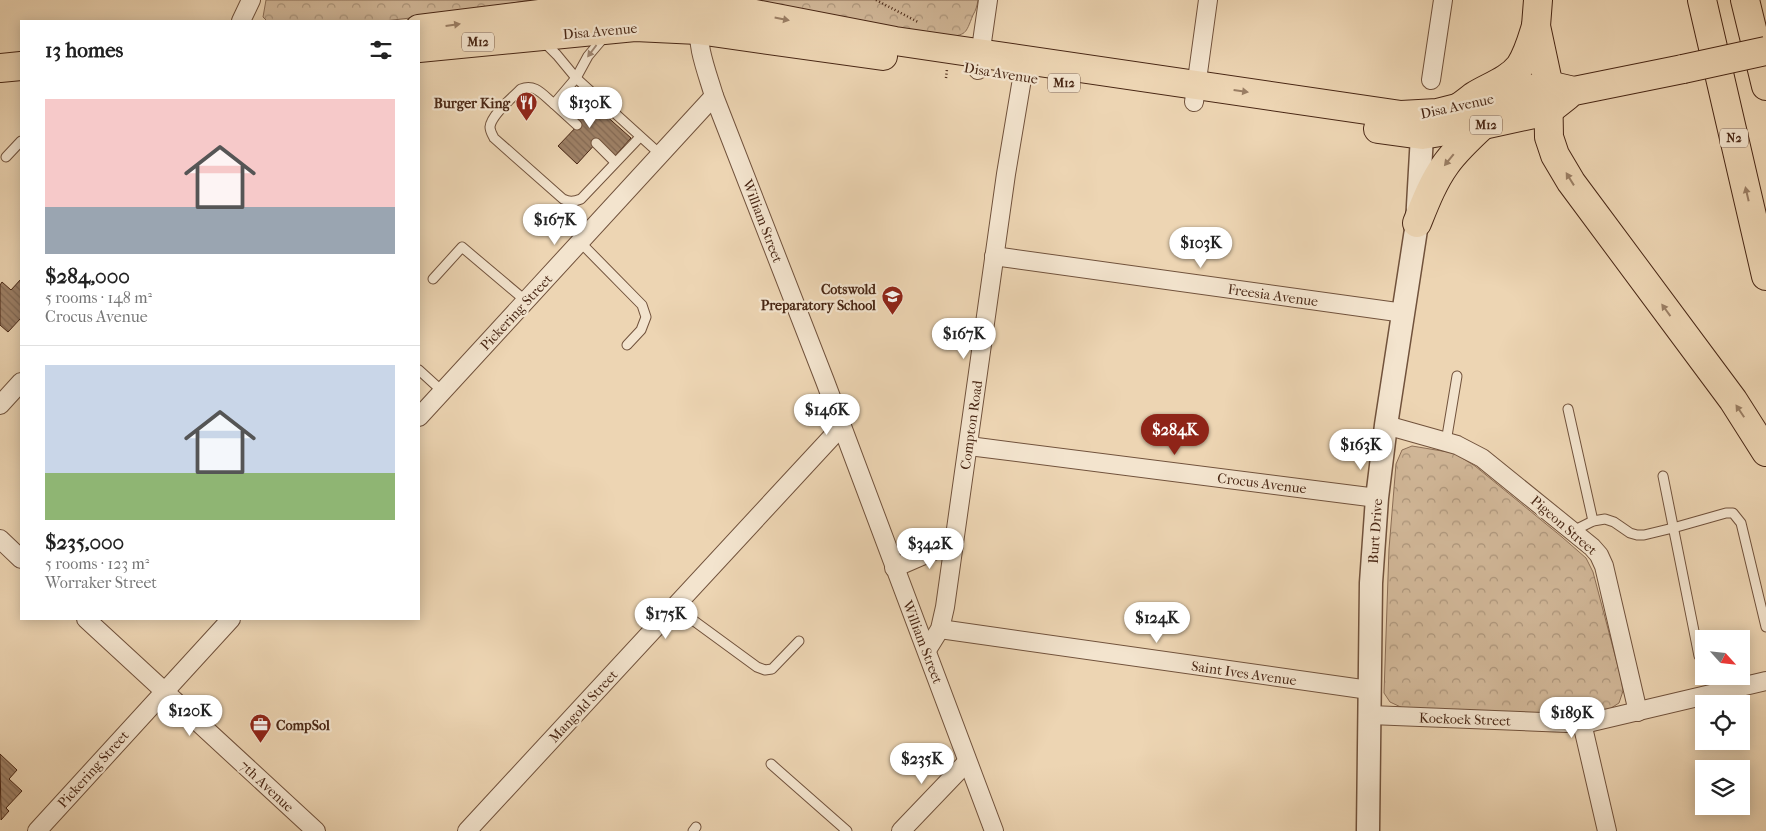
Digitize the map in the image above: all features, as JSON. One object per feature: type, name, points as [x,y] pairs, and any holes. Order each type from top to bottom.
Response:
[{"type":"main road","name":"N2","points":[[1702,0],[1766,276]]},
{"type":"main road","points":[[1745,0],[1766,86]]},
{"type":"main road","name":"Disa Avenue","points":[[420,29],[603,6],[670,5],[699,19]]},
{"type":"main road","points":[[1537,13],[1548,98],[1548,137],[1551,145],[1571,182],[1733,400],[1766,452]]},
{"type":"main road","points":[[1458,108],[1474,96],[1505,80],[1520,65],[1528,50],[1537,13]]},
{"type":"main road","name":"Disa Avenue","points":[[420,48],[699,19],[1023,69],[1422,125],[1483,125],[1548,98],[1574,91],[1766,51]]},
{"type":"main road","points":[[0,68],[20,66]]},
{"type":"main road","points":[[0,85],[20,83]]},
{"type":"main road","name":"Disa Avenue","points":[[1422,125],[1458,108],[1548,98]]},
{"type":"main road","points":[[1417,224],[1433,185],[1446,164],[1483,125]]},
{"type":"street","points":[[241,20],[251,0]]},
{"type":"street","points":[[979,61],[988,0]]},
{"type":"street","points":[[1195,93],[1208,0]]},
{"type":"street","points":[[1431,80],[1443,0]]},
{"type":"street","name":"William Street","points":[[699,19],[701,52],[714,96],[825,381],[994,831]]},
{"type":"street","name":"Compton Road","points":[[927,650],[940,629],[969,446],[994,256],[1023,69]]},
{"type":"street","name":"Pickering Street","points":[[420,416],[714,96]]},
{"type":"street","name":"Burt Drive","points":[[1368,831],[1371,583],[1377,498],[1386,425],[1417,224],[1422,125]]},
{"type":"street","name":"Freesia Avenue","points":[[994,256],[1404,313]]},
{"type":"street","points":[[0,405],[20,383]]},
{"type":"street","name":"Pigeon Street","points":[[1386,425],[1457,445],[1482,458],[1574,531],[1599,555],[1604,566],[1638,712]]},
{"type":"street","name":"Mangold Street","points":[[467,831],[841,427]]},
{"type":"street","name":"Crocus Avenue","points":[[969,446],[1377,498]]},
{"type":"street","points":[[0,539],[20,558]]},
{"type":"street","points":[[894,568],[954,542]]},
{"type":"street","name":"7th Avenue","points":[[87,620],[316,831]]},
{"type":"street","name":"Pickering Street","points":[[36,831],[230,620]]},
{"type":"street","name":"Saint Ives Avenue","points":[[940,629],[1369,690]]},
{"type":"street","name":"Koekoek Street","points":[[1370,715],[1582,723],[1604,720],[1766,681]]},
{"type":"street","points":[[1582,723],[1607,831]]},
{"type":"street","points":[[901,831],[967,762]]},
{"type":"lane","points":[[554,104],[576,78],[588,56],[607,33],[613,29]]},
{"type":"lane","points":[[538,36],[576,78],[661,155]]},
{"type":"lane","points":[[577,125],[534,87],[527,86],[521,89],[493,119],[490,125],[490,132],[494,138],[568,202],[575,202],[580,199],[640,137]]},
{"type":"lane","points":[[6,157],[20,141]]},
{"type":"lane","points":[[596,143],[615,162]]},
{"type":"lane","points":[[580,242],[642,305],[646,317],[641,330],[627,346]]},
{"type":"lane","points":[[433,279],[462,247],[526,301]]},
{"type":"lane","points":[[420,371],[442,391]]},
{"type":"lane","points":[[1446,442],[1457,376]]},
{"type":"lane","points":[[1568,409],[1593,521]]},
{"type":"lane","points":[[1663,476],[1695,636]]},
{"type":"lane","points":[[1574,531],[1593,521],[1605,519],[1614,522],[1630,534],[1637,535],[1673,528],[1726,513],[1733,513],[1741,523],[1766,627]]},
{"type":"lane","points":[[675,606],[756,667],[765,670],[772,669],[799,641]]},
{"type":"lane","points":[[771,764],[847,831]]},
{"type":"green space","points":[[266,0],[530,0],[463,12],[393,20],[266,20],[263,17]]},
{"type":"green space","points":[[744,0],[978,0],[976,10],[966,30],[958,36],[945,38]]},
{"type":"green space","points":[[1412,446],[1454,453],[1475,466],[1586,558],[1593,572],[1621,678],[1623,691],[1619,703],[1608,710],[1585,714],[1405,709],[1390,702],[1384,693],[1389,549],[1396,464],[1402,450]]},
{"type":"building","points":[[576,89],[631,138],[615,156],[598,141],[577,164],[558,146],[579,124],[560,107]]},
{"type":"building","points":[[20,280],[20,319],[8,332],[0,325],[0,285],[2,282],[11,290]]},
{"type":"building","points":[[0,754],[17,770],[9,779],[22,791],[6,808],[9,811],[1,820]]},
{"type":"place","name":"Burger King","points":[[526,122]]},
{"type":"place","name":"Cotswold Preparatory School","points":[[892,316]]},
{"type":"place","name":"CompSol","points":[[260,744]]}]
